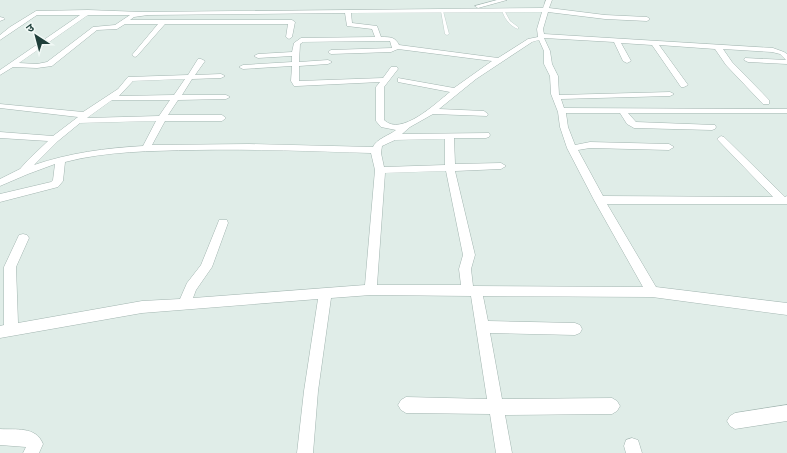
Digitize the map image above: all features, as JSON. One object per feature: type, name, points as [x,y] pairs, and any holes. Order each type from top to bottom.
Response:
[{"type":"street","points":[[477,6],[504,0]]},
{"type":"street","points":[[549,0],[540,29],[541,37],[547,51],[548,64],[554,76],[556,97],[562,110],[564,127],[572,148],[599,200],[652,292]]},
{"type":"street","points":[[0,38],[12,28],[36,13],[88,12],[141,14],[547,10],[597,17],[647,19]]},
{"type":"street","points":[[0,73],[88,12]]},
{"type":"street","points":[[227,22],[233,12]]},
{"type":"street","points":[[348,12],[349,25],[375,27],[379,40]]},
{"type":"street","points":[[12,65],[37,66],[49,64],[95,28],[121,25],[132,16],[141,14]]},
{"type":"street","points":[[125,22],[292,22],[289,37]]},
{"type":"street","points":[[136,55],[163,22]]},
{"type":"street","points":[[0,28],[12,28]]},
{"type":"street","points":[[372,290],[375,224],[380,181],[380,170],[376,150],[381,143],[393,137],[401,128],[431,111],[499,60],[530,40],[541,37],[616,40],[778,51],[787,58]]},
{"type":"street","points":[[384,80],[297,84],[294,81],[297,42],[300,40],[393,40],[396,46]]},
{"type":"street","points":[[616,40],[627,61]]},
{"type":"street","points":[[654,43],[684,85]]},
{"type":"street","points":[[396,46],[499,60]]},
{"type":"street","points":[[331,52],[391,50],[395,49],[396,46]]},
{"type":"street","points":[[717,47],[729,63],[766,102]]},
{"type":"street","points":[[258,56],[296,53]]},
{"type":"street","points":[[748,60],[787,62]]},
{"type":"street","points":[[146,148],[162,118],[201,61]]},
{"type":"street","points":[[243,67],[328,62]]},
{"type":"street","points":[[394,69],[384,80],[379,90],[380,121],[384,125],[401,128]]},
{"type":"street","points":[[24,171],[31,162],[55,139],[85,115],[124,88],[133,78],[221,76]]},
{"type":"street","points":[[401,80],[456,91]]},
{"type":"street","points":[[556,97],[670,94]]},
{"type":"street","points":[[111,98],[226,97]]},
{"type":"street","points":[[0,106],[85,115]]},
{"type":"street","points":[[562,110],[787,111]]},
{"type":"street","points":[[622,110],[630,122],[634,124],[712,126]]},
{"type":"street","points":[[431,111],[484,114]]},
{"type":"street","points":[[78,121],[103,122],[162,118],[222,118]]},
{"type":"street","points":[[0,135],[55,139]]},
{"type":"street","points":[[393,137],[486,135]]},
{"type":"street","points":[[448,136],[450,140],[450,169],[469,255],[465,269],[482,327],[504,453]]},
{"type":"street","points":[[721,139],[784,200]]},
{"type":"street","points":[[572,148],[590,145],[669,147]]},
{"type":"street","points":[[0,183],[24,171],[60,160],[97,152],[146,148],[285,147],[376,150]]},
{"type":"street","points":[[0,198],[54,184],[58,181],[60,160]]},
{"type":"street","points":[[380,170],[450,169],[501,166]]},
{"type":"street","points":[[599,200],[784,200]]},
{"type":"street","points":[[184,304],[191,287],[206,267],[223,223]]},
{"type":"street","points":[[23,238],[10,267],[6,331],[142,307],[372,290],[652,292],[787,309]]},
{"type":"street","points":[[305,453],[311,391],[325,293]]},
{"type":"street","points":[[482,327],[575,329]]},
{"type":"street","points":[[406,405],[496,407],[612,406]]},
{"type":"street","points":[[734,421],[787,413]]},
{"type":"street","points":[[0,437],[30,439],[34,441],[35,444],[31,453]]},
{"type":"lane","points":[[442,11],[447,34]]},
{"type":"lane","points":[[503,11],[509,22],[517,28]]}]
